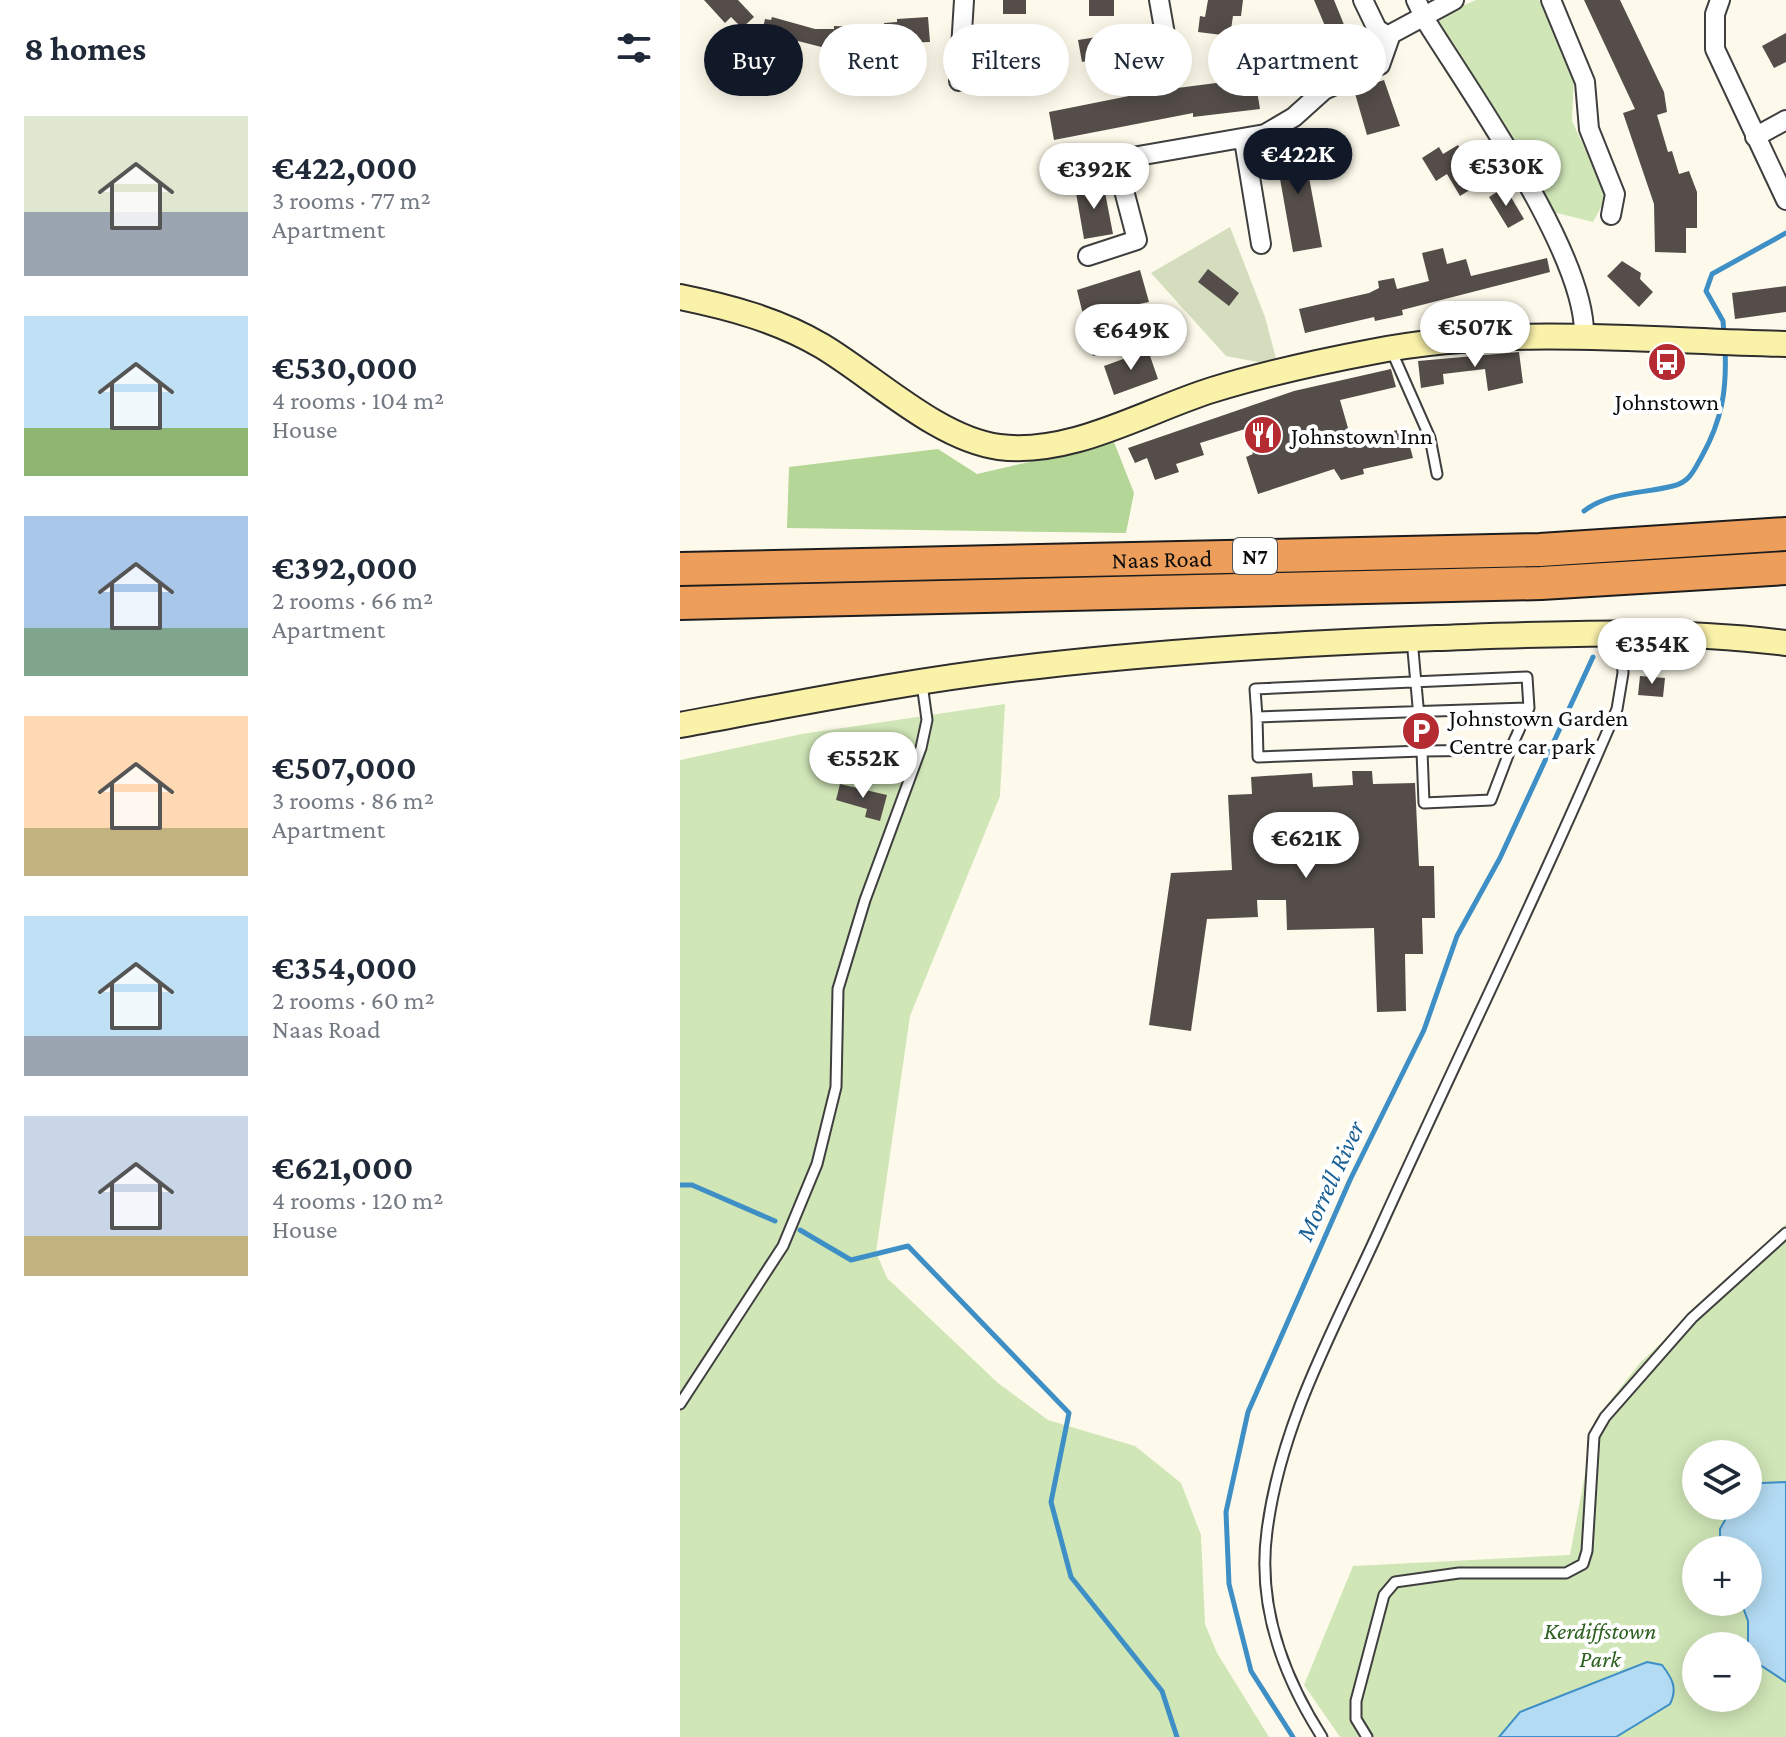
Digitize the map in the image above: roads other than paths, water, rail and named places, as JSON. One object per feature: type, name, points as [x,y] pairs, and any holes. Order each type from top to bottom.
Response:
[{"type":"highway","name":"Naas Road","points":[[680,567],[1540,550],[1786,534]]},
{"type":"highway","name":"Naas Road","points":[[680,604],[1541,583],[1786,568]]},
{"type":"street","points":[[963,24],[964,0]]},
{"type":"street","points":[[1159,0],[1163,24]]},
{"type":"street","points":[[1363,0],[1377,29],[1389,37]]},
{"type":"street","points":[[1063,169],[1244,140],[1281,127],[1324,90],[1380,65],[1389,37],[1420,8],[1454,0]]},
{"type":"street","points":[[1551,0],[1585,82],[1589,129],[1615,194],[1611,215]]},
{"type":"street","points":[[1720,0],[1715,14],[1715,49],[1786,200]]},
{"type":"street","points":[[1420,8],[1524,179],[1560,250],[1576,289],[1584,335]]},
{"type":"street","points":[[1755,137],[1786,120]]},
{"type":"street","points":[[1244,140],[1261,244]]},
{"type":"street","points":[[1088,256],[1137,240],[1116,160]]},
{"type":"street","points":[[680,297],[745,312],[781,325],[821,345],[954,432],[996,447],[1025,449],[1094,432],[1214,389],[1391,349],[1488,337],[1584,335],[1786,344]]},
{"type":"street","points":[[680,725],[1035,666],[1224,648],[1621,633],[1676,633],[1786,643]]},
{"type":"lane","points":[[1391,349],[1430,438],[1437,474]]},
{"type":"lane","points":[[1322,1737],[1296,1696],[1275,1641],[1266,1535],[1275,1481],[1318,1354],[1462,1056],[1617,709],[1623,673],[1621,633]]},
{"type":"lane","points":[[1412,639],[1416,681],[1419,712],[1422,751],[1424,803],[1491,800],[1529,708],[1527,677],[1416,681],[1255,689],[1258,757],[1422,751],[1510,750]]},
{"type":"lane","points":[[680,1404],[783,1246],[817,1164],[836,1087],[838,989],[865,900],[921,748],[927,720],[922,684]]},
{"type":"lane","points":[[1257,717],[1529,708]]},
{"type":"lane","points":[[1367,1737],[1356,1719],[1356,1701],[1384,1595],[1395,1582],[1459,1573],[1566,1573],[1583,1564],[1587,1551],[1594,1436],[1605,1417],[1692,1318],[1786,1233]]},
{"type":"water","points":[[1786,1482],[1786,1682],[1762,1666],[1762,1632],[1748,1632],[1746,1616],[1762,1616],[1762,1536],[1720,1536],[1725,1520],[1762,1520],[1762,1483]]},
{"type":"water","points":[[1647,1662],[1662,1665],[1669,1674],[1674,1688],[1670,1704],[1616,1737],[1499,1737],[1520,1712]]},
{"type":"waterway","points":[[1724,334],[1723,321],[1706,291],[1712,274],[1786,233]]},
{"type":"waterway","points":[[1584,511],[1616,496],[1679,484],[1691,475],[1719,417],[1724,391],[1725,348]]},
{"type":"waterway","name":"Morrell River","points":[[1293,1737],[1251,1671],[1229,1584],[1226,1512],[1248,1412],[1350,1180],[1424,1030],[1457,936],[1500,858],[1593,657]]},
{"type":"waterway","points":[[680,1185],[692,1185],[775,1221]]},
{"type":"waterway","points":[[800,1230],[851,1260],[908,1246],[1069,1413],[1051,1502],[1071,1577],[1162,1691],[1177,1737]]},
{"type":"place","name":"Johnstown","points":[[1667,362]]},
{"type":"place","name":"Johnstown Inn","points":[[1263,435]]},
{"type":"place","name":"Johnstown Garden Centre car park","points":[[1421,731]]},
{"type":"park label","name":"Kerdiffstown Park","points":[[1600,1644]]}]
